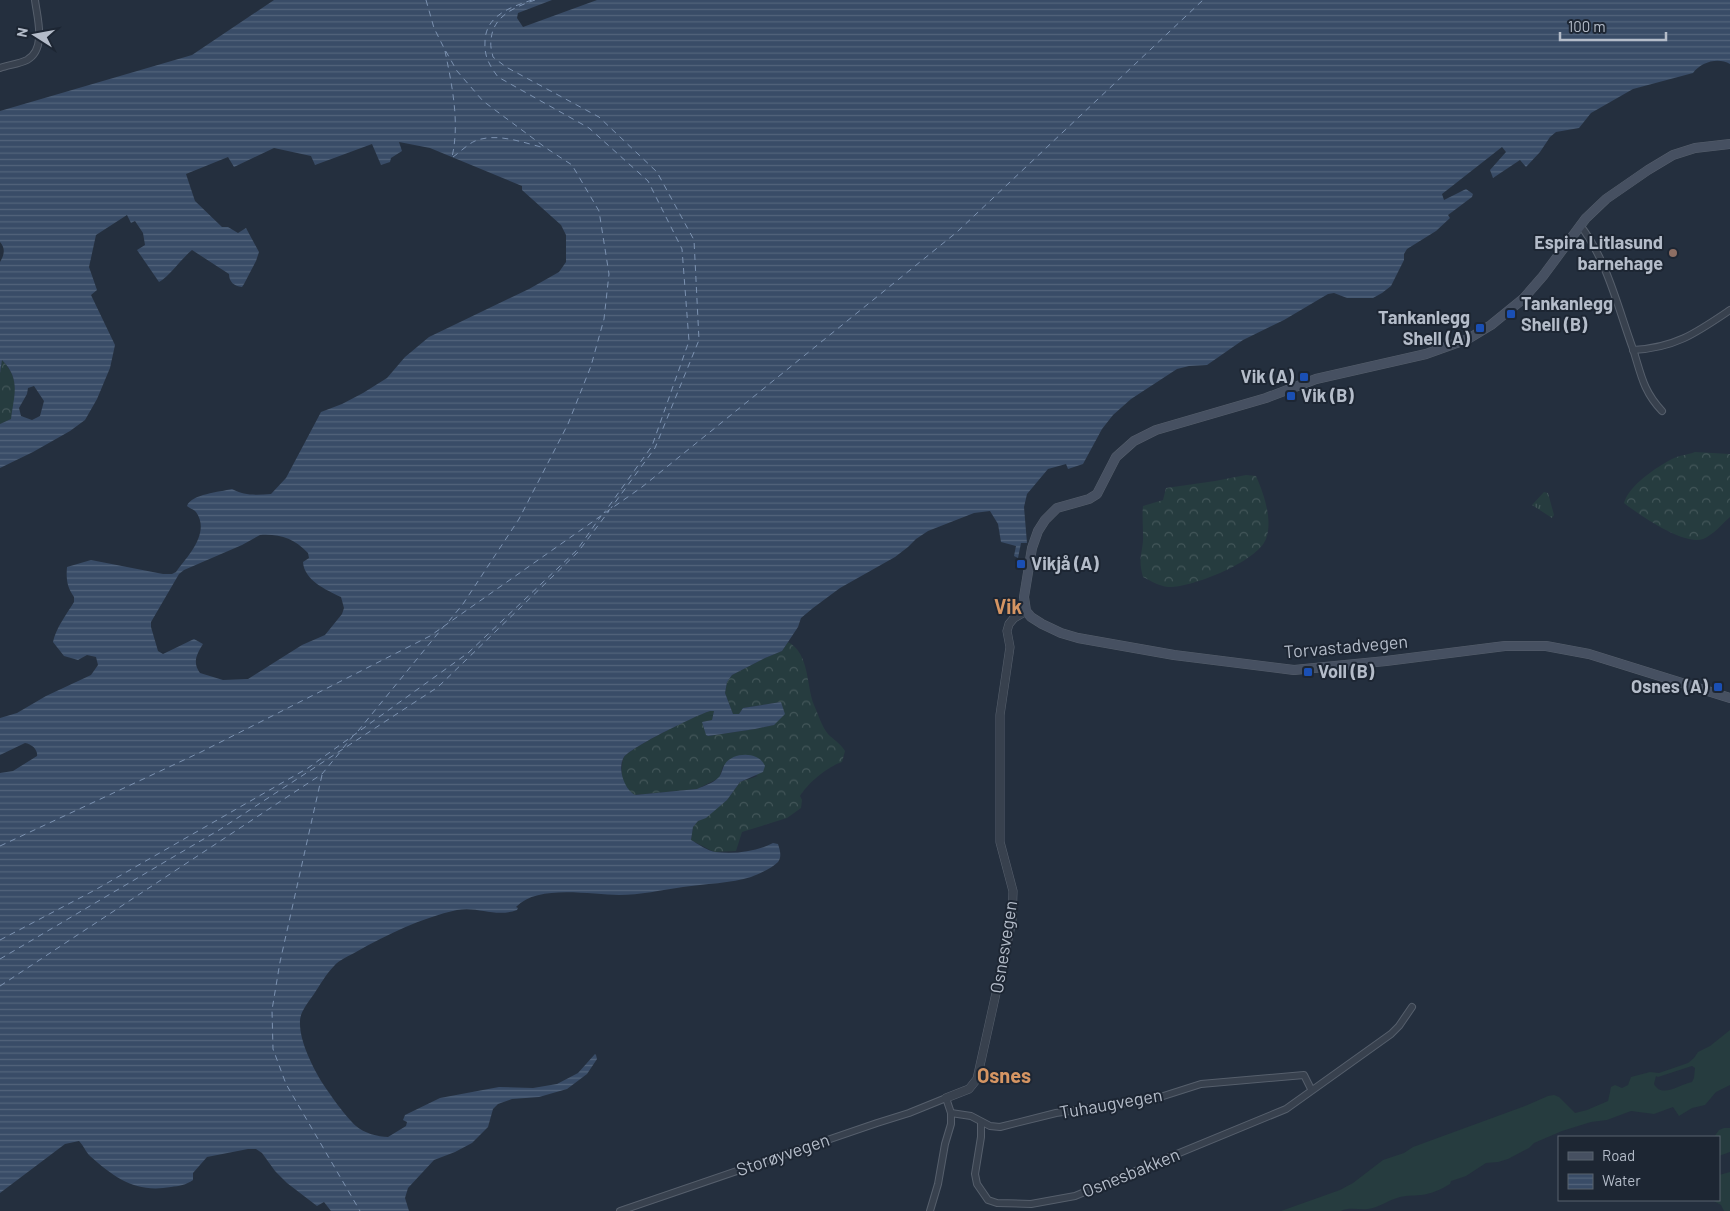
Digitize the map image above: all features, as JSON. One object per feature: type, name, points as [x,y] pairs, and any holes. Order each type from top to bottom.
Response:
[{"type":"main road","points":[[1026,611],[1024,597],[1026,574],[1032,548],[1042,525],[1057,508],[1089,499],[1097,494],[1109,467],[1116,457],[1134,441],[1156,430],[1253,402],[1316,380],[1426,354],[1468,339],[1491,325],[1523,299],[1543,276],[1580,225],[1606,199],[1665,159],[1695,148],[1730,144]]},
{"type":"main road","name":"Torvastadvegen","points":[[1026,611],[1033,619],[1042,624],[1078,638],[1174,655],[1284,670],[1346,666],[1505,646],[1551,646],[1589,654],[1730,698]]},
{"type":"street","points":[[0,68],[26,60],[35,51],[39,39],[35,0]]},
{"type":"street","points":[[1580,225],[1588,234],[1607,275],[1647,393],[1662,411]]},
{"type":"street","points":[[1633,350],[1677,342],[1689,337],[1730,310]]},
{"type":"street","name":"Osnesvegen","points":[[946,1098],[969,1089],[977,1079],[1012,921],[1013,891],[1000,842],[1000,715],[1010,647],[1007,631],[1009,624],[1014,618],[1026,611]]},
{"type":"street","name":"Osnesbakken","points":[[981,1123],[981,1137],[975,1174],[977,1184],[988,1200],[997,1203],[1031,1204],[1075,1196],[1286,1108],[1391,1034],[1400,1026],[1412,1007]]},
{"type":"street","name":"Tuhaugvegen","points":[[951,1113],[970,1116],[981,1123],[1000,1127],[1056,1113],[1154,1099],[1201,1084],[1304,1076],[1312,1090]]},
{"type":"street","points":[[930,1211],[951,1124],[951,1113],[946,1098]]},
{"type":"street","name":"Storøyvegen","points":[[620,1211],[909,1113],[946,1098]]},
{"type":"green space","points":[[2,360],[12,375],[15,395],[11,419],[0,424],[0,373]]},
{"type":"green space","points":[[1695,452],[1730,454],[1730,517],[1710,535],[1703,539],[1695,540],[1673,534],[1624,503],[1637,483],[1652,472],[1666,462]]},
{"type":"green space","points":[[1246,475],[1256,476],[1267,507],[1268,532],[1260,548],[1237,565],[1192,583],[1168,587],[1143,577],[1141,559],[1143,506],[1163,500],[1166,488]]},
{"type":"green space","points":[[1544,492],[1548,493],[1554,515],[1552,518],[1532,505]]},
{"type":"green space","points":[[788,642],[795,647],[804,662],[811,697],[824,728],[845,751],[842,762],[818,776],[808,786],[800,796],[802,800],[801,808],[787,818],[742,832],[736,851],[714,852],[691,840],[693,827],[698,821],[727,800],[740,782],[758,776],[723,766],[719,778],[697,789],[634,795],[627,789],[623,781],[624,757],[651,739],[679,724],[710,711],[714,711],[712,720],[704,722],[708,736],[774,725],[781,702],[743,708],[739,714],[733,714],[725,693],[727,682],[732,675],[782,651]]},
{"type":"green space","points":[[1730,1030],[1730,1085],[1716,1092],[1705,1105],[1692,1108],[1679,1116],[1673,1107],[1654,1114],[1631,1111],[1607,1120],[1591,1122],[1562,1131],[1534,1143],[1529,1148],[1508,1159],[1486,1163],[1466,1176],[1451,1181],[1450,1184],[1436,1191],[1400,1197],[1372,1208],[1341,1211],[1281,1211],[1340,1190],[1353,1183],[1383,1160],[1404,1153],[1413,1147],[1548,1096],[1554,1095],[1559,1097],[1575,1113],[1587,1110],[1608,1101],[1611,1087],[1615,1085],[1622,1088],[1628,1085],[1631,1077],[1650,1072],[1659,1073],[1688,1063],[1698,1052],[1710,1046]],"holes":[[[1692,1066],[1695,1068],[1692,1082],[1666,1090],[1657,1088],[1654,1084],[1656,1076]]]},
{"type":"green space","points":[[1730,1128],[1730,1152],[1720,1156],[1720,1136],[1715,1136],[1719,1130]]},
{"type":"green space","points":[[1730,1172],[1730,1211],[1724,1211],[1721,1205],[1714,1201],[1720,1201],[1720,1175]]},
{"type":"water","points":[[274,0],[552,0],[518,13],[517,18],[523,27],[597,0],[1730,0],[1730,64],[1720,61],[1705,63],[1693,73],[1633,89],[1591,113],[1579,128],[1556,132],[1526,167],[1520,160],[1493,178],[1490,170],[1506,152],[1502,147],[1442,194],[1444,200],[1466,189],[1473,194],[1472,197],[1448,215],[1450,218],[1436,231],[1407,249],[1404,254],[1404,260],[1391,286],[1382,293],[1373,298],[1347,298],[1334,293],[1328,294],[1284,320],[1243,340],[1207,365],[1177,369],[1131,399],[1113,415],[1102,429],[1083,464],[1068,469],[1066,464],[1048,469],[1027,494],[1024,507],[1027,543],[1021,543],[1018,558],[1014,556],[1016,546],[1001,542],[998,524],[990,511],[974,513],[928,531],[895,557],[840,588],[813,608],[801,618],[798,627],[782,651],[732,675],[727,682],[725,693],[733,714],[739,714],[743,708],[781,702],[785,714],[774,725],[708,736],[702,722],[712,720],[714,711],[710,711],[651,739],[624,757],[621,767],[623,778],[628,788],[635,795],[697,789],[716,780],[725,764],[740,755],[752,756],[762,761],[765,766],[763,772],[740,782],[727,800],[706,818],[698,821],[693,827],[691,840],[709,850],[723,853],[745,852],[773,843],[778,844],[780,858],[778,862],[751,877],[727,882],[619,895],[551,893],[537,895],[516,907],[518,908],[517,910],[501,913],[473,909],[457,910],[405,927],[368,945],[336,964],[303,1010],[300,1018],[300,1029],[304,1046],[319,1078],[343,1112],[356,1126],[371,1134],[388,1137],[406,1126],[407,1122],[403,1120],[405,1115],[440,1098],[499,1087],[533,1088],[557,1084],[578,1073],[596,1055],[597,1059],[587,1074],[567,1089],[539,1097],[512,1099],[498,1104],[493,1109],[488,1127],[472,1143],[434,1160],[408,1188],[405,1198],[409,1211],[331,1211],[324,1202],[317,1206],[287,1183],[275,1171],[262,1153],[256,1149],[207,1157],[193,1173],[193,1180],[182,1185],[159,1188],[137,1186],[109,1171],[90,1156],[79,1141],[65,1144],[0,1193],[0,773],[13,771],[37,756],[37,752],[25,743],[0,755],[0,718],[17,713],[46,696],[91,675],[98,665],[96,657],[87,655],[78,660],[64,656],[53,642],[59,627],[74,602],[74,597],[68,583],[67,567],[91,560],[163,574],[176,572],[196,544],[201,528],[196,512],[187,506],[190,502],[200,496],[232,489],[246,494],[271,494],[286,478],[321,412],[342,404],[387,378],[405,357],[429,337],[529,289],[559,272],[566,262],[566,235],[561,225],[522,190],[522,186],[430,148],[399,142],[402,151],[391,158],[390,162],[381,165],[372,144],[315,165],[311,156],[274,148],[234,167],[228,157],[186,174],[195,201],[222,227],[228,227],[238,233],[246,228],[259,252],[242,287],[232,283],[229,274],[192,250],[159,282],[137,250],[145,245],[143,233],[135,221],[131,223],[127,215],[96,235],[89,267],[97,290],[91,295],[115,345],[110,368],[97,399],[85,420],[70,431],[33,452],[0,468],[0,424],[11,419],[15,388],[12,374],[2,360],[0,373],[0,262],[4,252],[0,242],[0,111],[192,55]],"holes":[[[34,386],[44,401],[40,416],[32,420],[21,416],[19,408],[27,394],[28,388]],[[260,535],[274,535],[292,540],[308,553],[309,558],[303,562],[307,574],[317,584],[341,597],[344,608],[342,614],[325,635],[302,645],[248,679],[223,680],[200,673],[196,662],[197,655],[203,644],[194,639],[163,654],[158,651],[151,622],[179,574]]]},
{"type":"ferry route","points":[[426,0],[434,28],[444,48],[457,71],[483,101],[572,165],[599,211],[609,274],[604,319],[591,366],[568,424],[519,519],[463,604],[449,621]]},
{"type":"ferry route","points":[[532,0],[501,13],[490,25],[486,32],[485,46],[486,56],[492,68],[498,77],[589,128],[648,181],[682,249],[689,341],[652,446],[604,513]]},
{"type":"ferry route","points":[[535,0],[513,9],[495,25],[491,43],[493,57],[506,67],[599,117],[657,172],[694,240],[699,340],[655,448],[611,508]]},
{"type":"ferry route","points":[[0,846],[201,752],[430,636],[642,487],[957,232],[1203,0]]},
{"type":"ferry route","points":[[445,51],[455,117],[452,157]]},
{"type":"ferry route","points":[[453,157],[475,141],[492,138],[510,139],[545,148]]},
{"type":"ferry route","points":[[0,959],[219,830],[438,687],[578,552],[609,511]]},
{"type":"ferry route","points":[[0,940],[95,890],[308,768],[468,653],[577,550],[601,516]]},
{"type":"ferry route","points":[[358,731],[444,626]]},
{"type":"ferry route","points":[[343,748],[353,736]]},
{"type":"ferry route","points":[[0,986],[322,774],[341,751]]},
{"type":"ferry route","points":[[322,775],[280,962],[272,1010],[273,1049],[286,1084],[360,1211]]},
{"type":"place","name":"Espira Litlasund barnehage","points":[[1673,253]]},
{"type":"place","name":"Tankanlegg Shell (B)","points":[[1511,314]]},
{"type":"place","name":"Tankanlegg Shell (A)","points":[[1480,328]]},
{"type":"place","name":"Vik (A)","points":[[1304,377]]},
{"type":"place","name":"Vik (B)","points":[[1291,396]]},
{"type":"place","name":"Vikjå (A)","points":[[1021,564]]},
{"type":"place","name":"Voll (B)","points":[[1308,672]]},
{"type":"place","name":"Osnes (A)","points":[[1718,687]]},
{"type":"district","name":"Vik","points":[[1008,607]]},
{"type":"district","name":"Osnes","points":[[1004,1076]]}]
